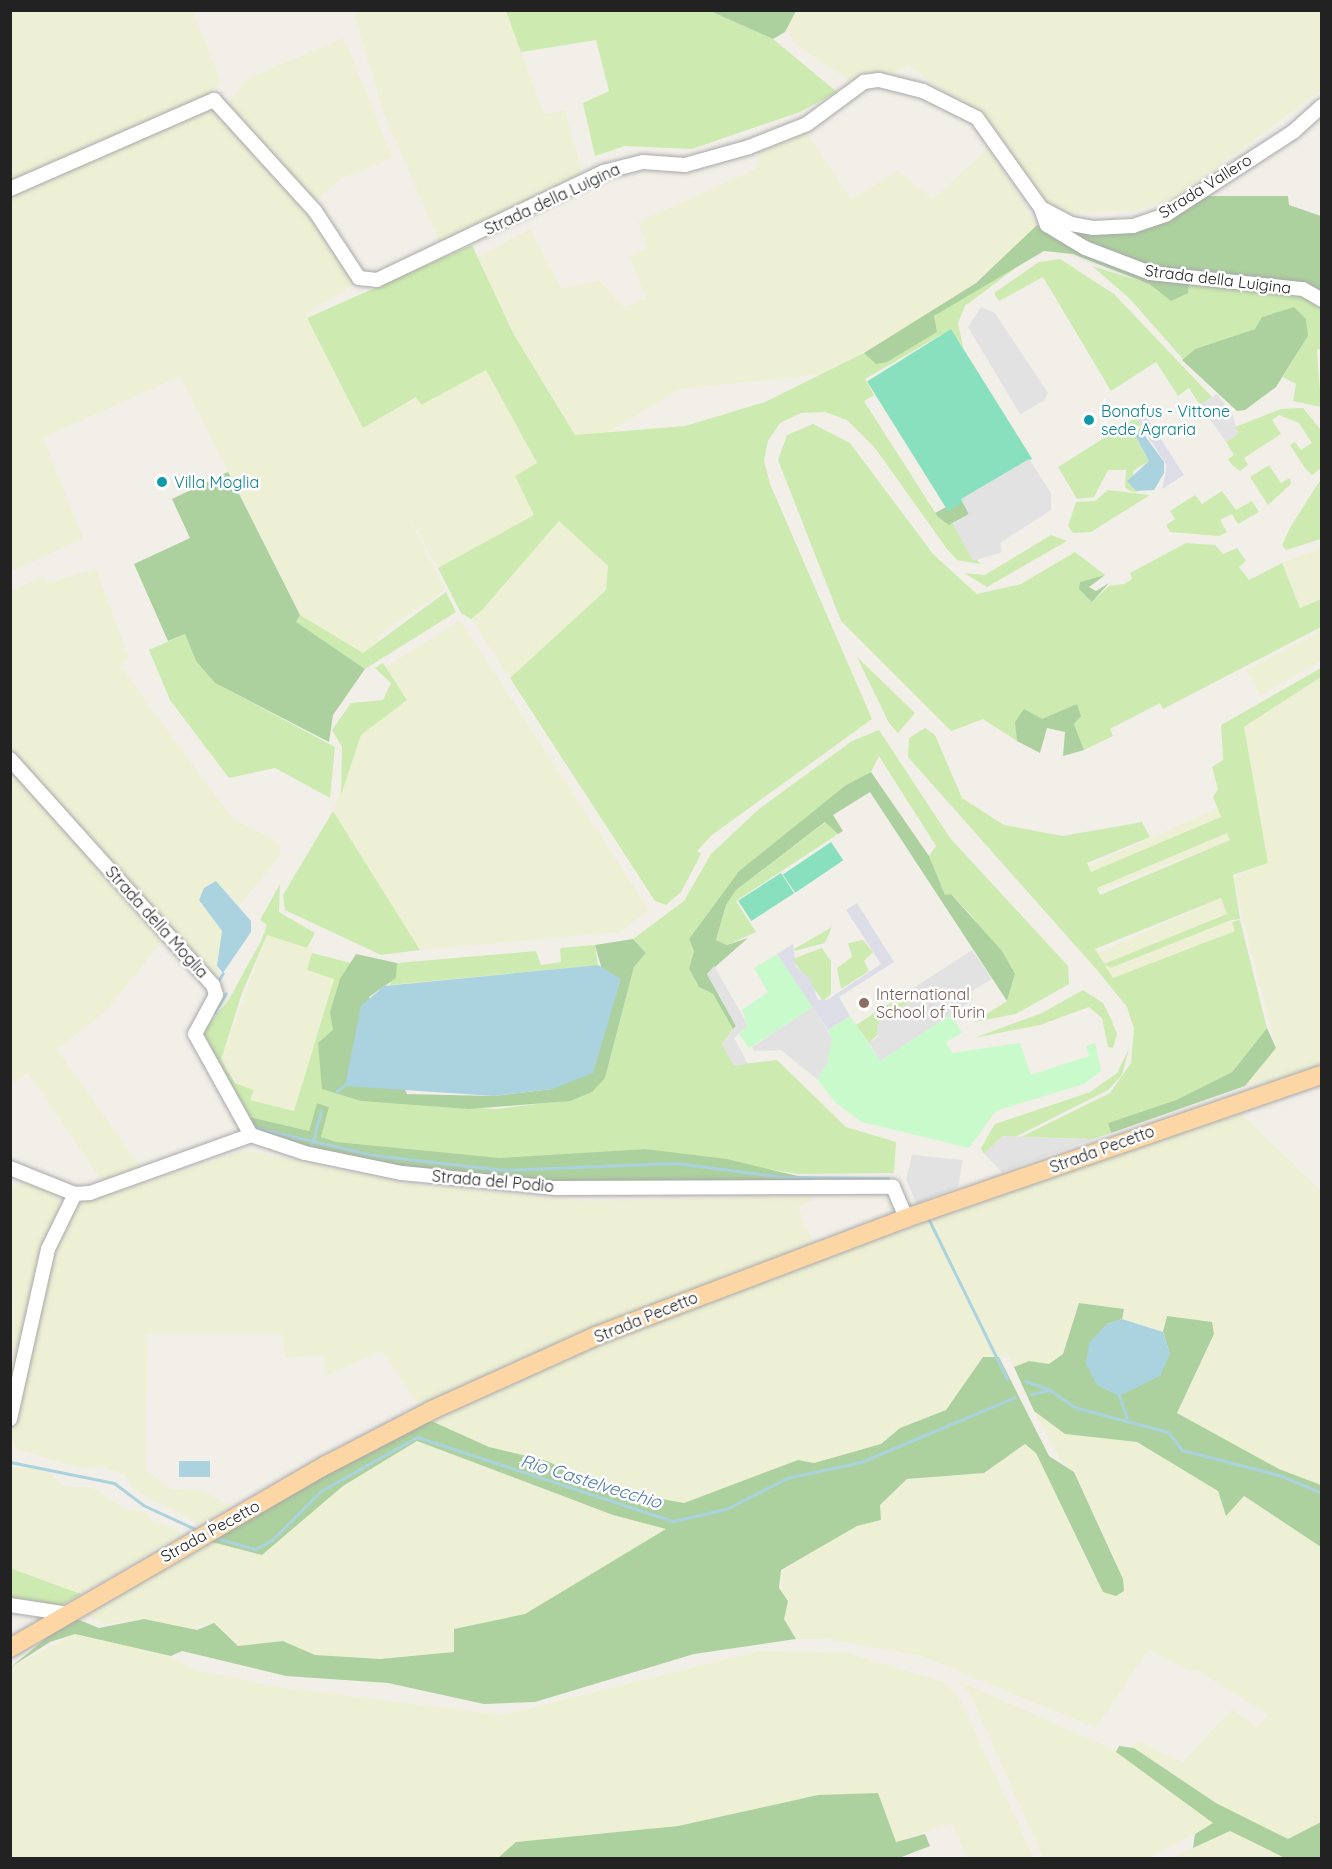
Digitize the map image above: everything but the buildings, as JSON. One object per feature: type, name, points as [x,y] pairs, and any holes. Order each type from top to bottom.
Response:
[{"type":"main road","name":"Strada Pecetto","points":[[10,1648],[63,1613],[432,1410],[596,1336],[906,1218],[1322,1075]]},
{"type":"street","name":"Strada della Luigina","points":[[10,189],[214,100],[315,211],[359,278],[377,280],[603,172],[644,162],[685,165],[749,147],[807,124],[864,82],[879,80],[923,91],[977,118],[1041,208],[1053,230],[1134,269],[1303,289],[1322,300]]},
{"type":"street","name":"Strada Vallero","points":[[1041,208],[1071,224],[1093,228],[1133,226],[1167,214],[1293,132],[1322,106]]},
{"type":"street","name":"Strada della Moglia","points":[[10,759],[213,984],[216,995],[195,1034],[251,1135]]},
{"type":"street","points":[[10,1168],[75,1194],[251,1135]]},
{"type":"street","name":"Strada del Podio","points":[[251,1135],[305,1153],[402,1173],[556,1188],[893,1187],[906,1218]]},
{"type":"street","points":[[10,1419],[48,1249],[75,1194]]},
{"type":"street","points":[[10,1605],[63,1613]]},
{"type":"green space","points":[[796,10],[1321,11],[1321,90],[1177,197],[1136,211],[1068,213],[1039,198],[1000,134],[908,65],[889,76],[866,75],[850,81],[795,44],[785,25]]},
{"type":"green space","points":[[11,11],[193,11],[221,81],[211,95],[11,183]]},
{"type":"green space","points":[[353,11],[506,11],[544,114],[565,110],[582,173],[440,244],[384,114]]},
{"type":"green space","points":[[506,11],[710,11],[773,39],[837,92],[800,112],[692,149],[625,146],[595,156],[583,103],[609,91],[596,40],[521,52]]},
{"type":"green space","points":[[710,11],[796,11],[785,32],[773,39]]},
{"type":"green space","points":[[344,38],[393,158],[340,179],[316,201],[228,103],[248,78]]},
{"type":"green space","points":[[214,109],[307,208],[356,283],[305,315],[363,428],[417,397],[421,405],[486,369],[537,464],[534,515],[438,568],[405,509],[445,590],[377,636],[381,644],[363,653],[300,615],[180,376],[43,438],[83,538],[11,572],[11,196],[195,110]]},
{"type":"green space","points":[[805,130],[851,199],[898,171],[933,199],[988,148],[1037,225],[1019,247],[932,315],[825,374],[680,389],[606,434],[575,435],[513,333],[478,257],[530,229],[562,289],[599,280],[623,307],[646,299],[629,256],[647,248],[638,222],[760,167],[756,153]]},
{"type":"green space","points":[[1208,196],[1288,196],[1289,205],[1321,216],[1321,295],[1141,263],[1074,237],[1075,228],[1132,230]]},
{"type":"green space","points":[[1037,225],[1095,259],[1189,282],[1188,293],[1171,301],[1149,284],[1073,254],[1044,251],[934,316],[937,332],[887,362],[876,364],[864,353],[976,283]]},
{"type":"green space","points":[[472,245],[513,333],[575,435],[685,426],[765,402],[864,353],[876,364],[934,316],[1033,255],[965,306],[958,323],[963,347],[951,329],[865,379],[874,395],[864,401],[938,517],[953,524],[980,564],[957,560],[875,448],[847,420],[825,412],[801,413],[780,423],[768,441],[764,460],[770,484],[872,719],[712,835],[697,851],[701,854],[681,892],[666,905],[655,901],[510,678],[606,590],[608,566],[559,521],[482,610],[471,619],[461,613],[438,568],[534,515],[515,476],[537,463],[486,370],[421,405],[416,397],[363,428],[307,318]]},
{"type":"green space","points":[[1060,259],[1114,294],[1212,397],[1200,405],[1189,388],[1178,396],[1156,362],[1111,391],[1043,277],[999,301],[994,293],[1039,262]]},
{"type":"green space","points":[[1092,266],[1149,284],[1160,293],[1189,282],[1307,296],[1321,308],[1321,348],[1317,350],[1321,407],[1293,401],[1296,384],[1283,377],[1308,336],[1255,329],[1195,349],[1183,359],[1129,298]]},
{"type":"green space","points":[[1294,307],[1306,319],[1308,336],[1276,387],[1245,410],[1237,411],[1182,360],[1195,349],[1255,329],[1262,317]]},
{"type":"green space","points":[[951,329],[1032,459],[948,511],[867,381]]},
{"type":"green space","points":[[1303,408],[1321,430],[1320,469],[1312,475],[1305,468],[1290,445],[1295,442],[1301,450],[1312,443],[1299,423],[1279,415],[1272,420],[1281,434],[1244,458],[1248,465],[1240,471],[1232,465],[1228,459],[1234,455],[1226,442],[1238,434],[1235,427],[1281,409]]},
{"type":"green space","points":[[1136,418],[1144,431],[1134,433],[1149,461],[1133,471],[1136,491],[1140,491],[1133,492],[1125,488],[1126,470],[1108,470],[1094,497],[1077,499],[1058,467]]},
{"type":"green space","points":[[813,424],[850,443],[933,554],[977,594],[1021,584],[1075,552],[1105,575],[1080,582],[1092,602],[1109,586],[1124,584],[1132,579],[1130,573],[1186,543],[1215,545],[1223,554],[1237,548],[1246,561],[1239,567],[1249,580],[1282,563],[1300,608],[1321,599],[1321,627],[1163,709],[1160,703],[1110,729],[1113,736],[1084,750],[1074,724],[1063,714],[1018,725],[1017,741],[983,719],[951,731],[841,621],[778,460],[787,435]]},
{"type":"green space","points":[[1269,465],[1281,483],[1290,478],[1291,484],[1268,505],[1250,477]]},
{"type":"green space","points":[[228,472],[300,615],[296,622],[365,669],[333,715],[329,742],[215,683],[196,661],[185,634],[168,641],[134,564],[190,538],[172,499]]},
{"type":"green space","points":[[1321,479],[1321,539],[1286,550],[1282,545],[1291,526]]},
{"type":"green space","points":[[1108,490],[1150,495],[1091,532],[1073,533],[1068,526],[1076,502],[1095,501]]},
{"type":"green space","points":[[1222,491],[1236,510],[1252,501],[1259,512],[1238,524],[1232,514],[1220,520],[1227,532],[1219,536],[1170,532],[1166,525],[1175,519],[1170,511],[1195,495],[1202,504]]},
{"type":"green space","points":[[961,499],[969,514],[949,525],[935,513]]},
{"type":"green space","points":[[559,520],[608,567],[606,590],[510,678],[471,619]]},
{"type":"green space","points":[[1051,535],[1067,541],[987,587],[964,573],[985,575]]},
{"type":"green space","points":[[1321,548],[1321,599],[1300,608],[1282,563]]},
{"type":"green space","points":[[96,569],[129,658],[121,667],[232,818],[279,842],[281,855],[239,906],[216,881],[223,939],[216,980],[11,753],[10,591],[43,577],[47,583]]},
{"type":"green space","points":[[1105,575],[1089,587],[1096,591],[1109,583],[1092,602],[1079,589],[1080,582]]},
{"type":"green space","points":[[446,592],[456,612],[365,669],[295,622],[300,615],[363,653]]},
{"type":"green space","points":[[460,620],[649,910],[620,932],[420,950],[333,811],[361,735],[407,700],[386,667]]},
{"type":"green space","points":[[1321,631],[1321,661],[1260,696],[1246,670]]},
{"type":"green space","points":[[185,634],[196,661],[215,683],[335,747],[330,798],[275,768],[229,778],[170,700],[149,650]]},
{"type":"green space","points":[[857,657],[915,713],[898,733],[889,723]]},
{"type":"green space","points":[[383,663],[407,700],[361,735],[341,795],[342,747],[332,730],[351,703],[383,700],[391,683],[375,668]]},
{"type":"green space","points":[[1321,668],[1321,677],[1244,727],[1268,863],[1233,875],[1240,919],[1231,920],[1111,968],[1104,964],[1113,978],[1235,931],[1232,922],[1240,920],[1267,1028],[1232,1072],[1176,1100],[1108,1123],[1111,1133],[1093,1139],[1021,1137],[1110,1093],[1131,1063],[1134,1029],[1127,1007],[1097,970],[908,757],[909,738],[925,728],[935,735],[962,798],[1004,825],[1063,836],[1142,822],[1150,837],[1087,863],[1091,872],[1221,817],[1213,797],[1218,789],[1212,767],[1223,760],[1221,725]],"holes":[[[1227,833],[1230,840],[1100,895],[1097,888]],[[1221,898],[1227,914],[1104,964],[1095,949]]]},
{"type":"green space","points":[[1321,677],[1321,1067],[1245,1086],[1276,1048],[1233,878],[1268,862],[1242,734],[1244,727]]},
{"type":"green space","points":[[1077,704],[1081,716],[1074,724],[1084,750],[1063,756],[1065,732],[1047,728],[1040,753],[1017,741],[1015,722],[1024,709],[1042,719]]},
{"type":"green space","points":[[879,730],[950,838],[1068,966],[1069,984],[1016,1014],[974,1022],[1007,1001],[1015,974],[971,915],[951,894],[945,896],[929,856],[936,846],[879,756],[871,772],[846,785],[739,871],[689,939],[694,951],[689,969],[699,987],[713,994],[733,1029],[722,1044],[734,1065],[777,1060],[846,1127],[896,1142],[894,1173],[798,1174],[645,1149],[503,1159],[337,1142],[321,1137],[328,1106],[317,1103],[309,1131],[245,1116],[204,1043],[205,1028],[228,1001],[261,941],[267,925],[260,920],[280,884],[279,912],[315,933],[307,948],[267,935],[242,993],[221,1060],[235,1083],[254,1090],[250,1100],[294,1111],[334,979],[307,970],[312,953],[351,963],[330,1012],[361,1101],[496,1109],[570,1100],[605,1078],[634,967],[646,953],[633,939],[684,901],[711,854],[759,809],[852,741]]},
{"type":"green space","points":[[10,770],[163,941],[106,1011],[57,1049],[142,1169],[103,1182],[28,1073],[11,1085]]},
{"type":"green space","points":[[871,772],[929,856],[945,895],[951,894],[1002,951],[1015,974],[1007,1001],[870,792],[833,815],[843,831],[838,834],[825,822],[736,890],[726,905],[716,940],[727,945],[748,938],[707,974],[736,1026],[733,1029],[713,994],[699,987],[689,969],[694,951],[689,939],[739,871],[846,785]]},
{"type":"green space","points":[[1218,808],[1222,817],[1092,875],[1088,866]]},
{"type":"green space","points":[[333,811],[420,950],[381,955],[285,910],[283,895]]},
{"type":"green space","points":[[826,822],[838,834],[736,901],[756,932],[727,945],[716,940],[726,905],[736,890]]},
{"type":"green space","points":[[1227,832],[1230,840],[1098,891],[1094,883]]},
{"type":"green space","points":[[831,842],[843,860],[795,893],[783,874]]},
{"type":"green space","points":[[781,873],[794,893],[751,921],[738,901]]},
{"type":"green space","points":[[1221,898],[1228,914],[1104,969],[1097,953]]},
{"type":"green space","points":[[1231,920],[1235,930],[1113,980],[1109,969]]},
{"type":"green space","points":[[832,927],[825,943],[795,951],[794,949]]},
{"type":"green space","points":[[267,934],[313,950],[308,970],[334,979],[294,1111],[250,1100],[221,1060]]},
{"type":"green space","points":[[633,939],[646,953],[634,967],[605,1078],[592,1092],[570,1101],[469,1109],[361,1101],[322,1089],[318,1043],[333,1030],[330,1012],[340,979],[356,954],[397,963],[396,978],[369,997],[407,1094],[494,1096],[552,1089],[602,970],[595,945]]},
{"type":"green space","points":[[863,940],[873,952],[864,961],[869,971],[841,989],[837,968],[852,957],[848,943]]},
{"type":"green space","points":[[595,945],[598,965],[390,985],[397,963],[536,951],[541,965],[561,962],[560,948]]},
{"type":"green space","points":[[822,948],[831,961],[831,994],[823,1001],[792,959]]},
{"type":"green space","points":[[777,954],[813,1007],[749,1048],[739,1034],[748,1025],[742,1010],[768,992],[754,968]]},
{"type":"green space","points":[[912,989],[916,997],[869,1043],[856,1025]]},
{"type":"green space","points":[[1083,990],[1103,1003],[1117,1034],[1113,1048],[1108,1047],[1102,1018],[1089,1007],[1040,1025],[974,1038],[1042,1013]]},
{"type":"green space","points":[[951,1014],[962,1033],[946,1042],[952,1053],[1020,1043],[1031,1075],[1089,1056],[1086,1046],[1095,1043],[1101,1071],[1084,1084],[996,1111],[969,1148],[862,1122],[836,1103],[817,1079],[827,1064],[832,1038],[828,1030],[850,1016],[880,1061]]},
{"type":"green space","points":[[1267,1028],[1276,1048],[1245,1086],[1111,1133],[1108,1123],[1176,1100],[1232,1072]]},
{"type":"green space","points":[[1129,1049],[1122,1075],[1108,1090],[1015,1137],[1003,1136],[984,1154],[981,1148],[995,1124],[1090,1092],[1117,1073]]},
{"type":"green space","points":[[317,1103],[329,1107],[321,1137],[337,1142],[500,1158],[645,1149],[727,1159],[827,1183],[551,1181],[447,1174],[305,1150],[256,1133],[245,1116],[309,1131]]},
{"type":"green space","points":[[1237,1109],[1321,1191],[1321,1485],[1279,1469],[1177,1413],[1214,1335],[1167,1316],[1163,1332],[1122,1319],[1124,1309],[1079,1303],[1063,1354],[1049,1364],[1029,1361],[1014,1367],[1008,1355],[983,1357],[946,1410],[900,1428],[881,1444],[814,1463],[798,1460],[684,1503],[602,1488],[547,1461],[489,1447],[427,1419],[643,1325]]},
{"type":"green space","points":[[246,1150],[403,1183],[586,1201],[809,1196],[813,1201],[798,1207],[814,1245],[534,1353],[419,1406],[382,1351],[325,1376],[324,1355],[285,1358],[282,1334],[147,1334],[146,1470],[171,1489],[202,1490],[231,1507],[200,1524],[134,1490],[125,1475],[101,1466],[82,1469],[15,1448],[11,1435],[25,1361],[53,1249],[78,1204]]},
{"type":"green space","points":[[30,1184],[58,1194],[60,1211],[25,1319],[14,1381],[10,1186]]},
{"type":"green space","points":[[1079,1303],[1124,1309],[1122,1319],[1107,1324],[1170,1354],[1163,1332],[1167,1316],[1212,1322],[1214,1334],[1177,1413],[1279,1469],[1321,1485],[1321,1547],[1244,1496],[1226,1516],[1218,1491],[1137,1442],[1065,1434],[1034,1411],[1014,1367],[1029,1361],[1049,1364],[1063,1354]]},
{"type":"green space","points":[[983,1357],[999,1357],[1049,1456],[1074,1472],[1123,1579],[1124,1591],[1116,1596],[1103,1592],[1036,1453],[1025,1444],[984,1473],[907,1479],[880,1505],[881,1520],[857,1526],[781,1570],[779,1588],[788,1601],[784,1619],[796,1639],[694,1654],[535,1702],[484,1704],[388,1683],[286,1676],[182,1651],[171,1656],[75,1634],[50,1642],[11,1667],[72,1617],[99,1628],[144,1619],[197,1630],[214,1623],[238,1646],[283,1641],[315,1655],[380,1659],[454,1652],[454,1629],[525,1614],[666,1529],[613,1515],[417,1441],[343,1486],[262,1555],[204,1540],[427,1419],[489,1447],[547,1461],[602,1488],[684,1503],[798,1460],[814,1463],[881,1444],[900,1428],[946,1410]]},
{"type":"green space","points":[[1034,1411],[1065,1434],[1137,1442],[1218,1491],[1226,1516],[1243,1496],[1321,1547],[1321,1822],[1312,1829],[1288,1839],[1216,1803],[1132,1747],[1138,1741],[1183,1762],[1232,1709],[1257,1728],[1268,1714],[1198,1671],[1189,1671],[1148,1650],[1096,1728],[922,1656],[827,1639],[796,1639],[784,1619],[781,1571],[857,1526],[881,1520],[880,1505],[907,1479],[984,1473],[1026,1444],[1036,1453],[1093,1574],[1116,1596],[1124,1591],[1117,1563],[1074,1472],[1061,1461]]},
{"type":"green space","points":[[417,1441],[613,1515],[667,1529],[525,1614],[455,1629],[455,1652],[380,1659],[314,1655],[283,1641],[238,1646],[214,1623],[181,1629],[144,1619],[104,1624],[81,1613],[204,1540],[262,1555],[343,1486]]},
{"type":"green space","points":[[10,1467],[45,1469],[65,1487],[91,1487],[125,1509],[145,1512],[152,1521],[177,1528],[180,1535],[81,1594],[11,1568]]},
{"type":"green space","points":[[10,1568],[81,1594],[62,1605],[11,1600]]},
{"type":"green space","points":[[75,1634],[158,1651],[199,1671],[279,1687],[502,1715],[758,1651],[847,1653],[944,1682],[961,1701],[1034,1858],[967,1858],[952,1823],[896,1842],[878,1793],[818,1795],[678,1826],[516,1842],[498,1858],[11,1858],[11,1667]]},
{"type":"green space","points":[[956,1680],[1111,1748],[1214,1823],[1149,1858],[1043,1858],[969,1692]]},
{"type":"green space","points":[[1119,1746],[1134,1748],[1216,1803],[1288,1839],[1321,1822],[1321,1858],[1285,1858],[1230,1831],[1193,1848],[1195,1834],[1213,1823],[1116,1752]]},
{"type":"green space","points":[[878,1793],[896,1842],[925,1834],[930,1846],[899,1858],[498,1858],[516,1842],[678,1826],[818,1795]]},
{"type":"green space","points":[[1230,1831],[1285,1858],[1170,1858],[1187,1850]]},
{"type":"shaded area","points":[[981,307],[995,313],[1048,393],[1045,400],[1020,414],[968,327]]},
{"type":"shaded area","points":[[1217,394],[1233,415],[1238,434],[1226,442],[1200,405]]},
{"type":"shaded area","points":[[1144,413],[1184,475],[1162,489],[1167,466],[1136,418]]},
{"type":"shaded area","points":[[1029,459],[1051,493],[1051,510],[1000,543],[1002,552],[973,561],[953,524],[969,514],[961,499]]},
{"type":"shaded area","points":[[857,903],[894,962],[839,997],[850,1016],[828,1030],[777,954],[793,944],[796,967],[810,978],[818,1000],[827,1000],[881,964],[846,910]]},
{"type":"shaded area","points":[[972,950],[992,979],[969,993],[973,1000],[880,1061],[869,1043],[878,1037],[877,1024],[916,997],[912,989]]},
{"type":"shaded area","points":[[714,966],[748,1025],[734,1038],[748,1064],[734,1066],[722,1044],[736,1026],[707,974]]},
{"type":"shaded area","points":[[813,1007],[832,1038],[827,1064],[817,1079],[781,1050],[754,1051],[752,1047]]},
{"type":"shaded area","points":[[1003,1136],[1093,1139],[1002,1172],[984,1154]]},
{"type":"shaded area","points":[[912,1155],[963,1160],[958,1187],[916,1203],[906,1179]]},
{"type":"water","points":[[1142,432],[1164,462],[1164,473],[1154,490],[1136,491],[1127,481],[1149,461],[1134,433]]},
{"type":"water","points":[[216,881],[251,921],[251,932],[223,973],[217,966],[222,931],[199,900],[204,888]]},
{"type":"water","points":[[598,965],[621,979],[593,1073],[552,1089],[494,1096],[345,1086],[361,1006],[384,986]]},
{"type":"water","points":[[1122,1319],[1163,1332],[1170,1354],[1160,1376],[1119,1396],[1097,1385],[1086,1364],[1089,1343],[1107,1324]]},
{"type":"water","points":[[179,1461],[210,1461],[210,1477],[179,1477]]},
{"type":"waterway","points":[[218,981],[223,973]]},
{"type":"waterway","points":[[214,1013],[226,993]]},
{"type":"waterway","points":[[337,1091],[347,1083]]},
{"type":"waterway","points":[[312,1144],[321,1111]]},
{"type":"waterway","points":[[252,1127],[372,1155],[504,1170],[676,1163],[782,1177],[888,1178]]},
{"type":"waterway","points":[[929,1220],[1007,1379]]},
{"type":"waterway","points":[[1025,1381],[1048,1389]]},
{"type":"waterway","name":"Rio Castelvecchio","points":[[1031,1394],[1050,1390],[1074,1407],[1168,1432],[1182,1450],[1279,1475],[1322,1493]]},
{"type":"waterway","points":[[1119,1396],[1127,1418]]},
{"type":"waterway","name":"Rio Castelvecchio","points":[[216,1538],[255,1549],[272,1540],[321,1491],[417,1437],[673,1521],[726,1509],[787,1478],[861,1462],[1015,1397]]},
{"type":"waterway","name":"Rio Castelvecchio","points":[[10,1462],[114,1483],[143,1505],[195,1529]]},
{"type":"place","name":"Bonafus - Vittone sede Agraria","points":[[1089,420]]},
{"type":"place","name":"Villa Moglia","points":[[162,482]]},
{"type":"place","name":"International School of Turin","points":[[864,1003]]}]
